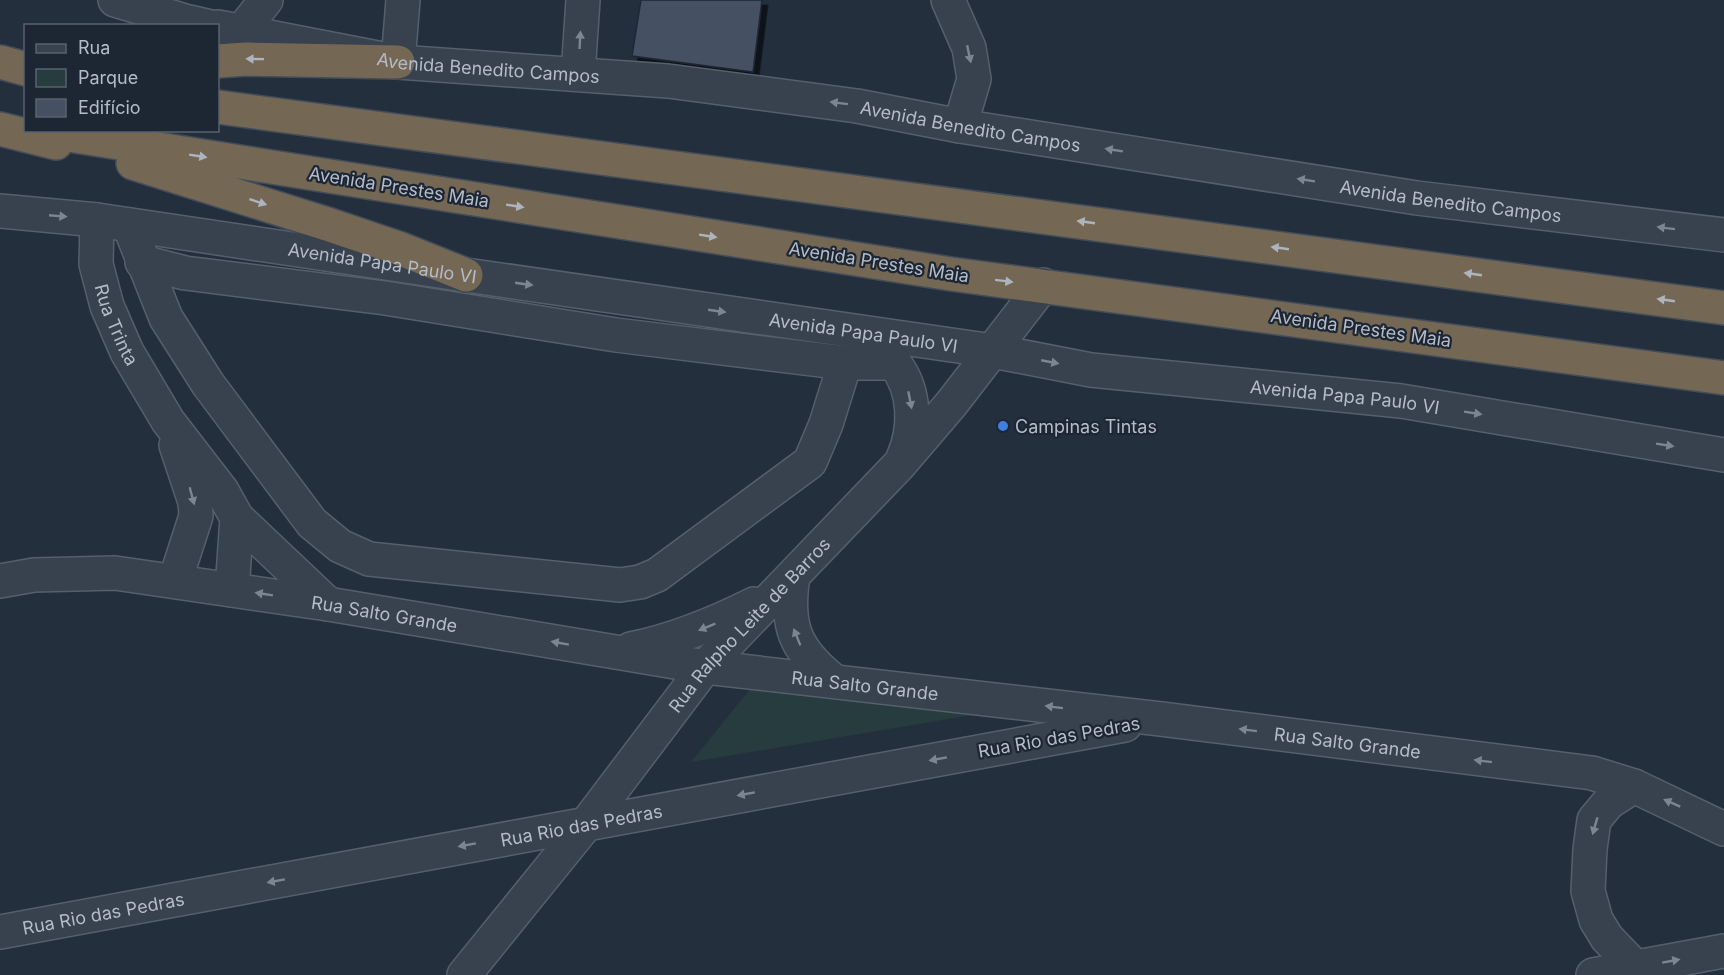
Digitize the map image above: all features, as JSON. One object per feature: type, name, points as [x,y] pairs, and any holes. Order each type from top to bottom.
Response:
[{"type":"highway","points":[[0,55],[24,57]]},
{"type":"highway","points":[[219,61],[246,59],[398,62]]},
{"type":"highway","points":[[0,62],[24,68]]},
{"type":"highway","points":[[219,107],[1724,308]]},
{"type":"highway","points":[[0,127],[24,129]]},
{"type":"highway","points":[[0,127],[151,168],[337,227],[466,275]]},
{"type":"highway","name":"Avenida Prestes Maia","points":[[50,132],[916,268],[1724,378]]},
{"type":"street","points":[[115,0],[198,24]]},
{"type":"street","points":[[229,30],[266,0]]},
{"type":"street","points":[[398,62],[403,0]]},
{"type":"street","points":[[948,0],[969,48],[974,80],[960,126]]},
{"type":"street","points":[[578,74],[582,3]]},
{"type":"street","name":"Avenida Benedito Campos","points":[[229,30],[398,62],[668,81],[846,104],[960,126],[1417,198],[1724,235]]},
{"type":"street","name":"Avenida Papa Paulo VI","points":[[0,211],[97,220],[993,351],[1091,370],[1401,401],[1724,455]]},
{"type":"street","name":"Rua Trinta","points":[[97,220],[96,264],[106,306],[127,352],[168,421],[222,491],[237,518],[328,604]]},
{"type":"street","points":[[129,225],[166,318],[208,384],[312,523],[340,546],[369,559],[620,585],[640,582],[657,574],[810,462],[826,424],[845,363]]},
{"type":"street","points":[[142,262],[185,273],[385,298],[616,335],[845,363],[895,363]]},
{"type":"street","name":"Rua Ralpho Leite de Barros","points":[[464,975],[587,823],[705,667],[899,465],[993,351],[1043,285]]},
{"type":"street","points":[[845,330],[867,339],[895,363],[910,396],[913,420],[909,443],[899,465]]},
{"type":"street","name":"Rua Trinta","points":[[168,421],[195,501],[196,516],[175,581]]},
{"type":"street","points":[[232,590],[237,518]]},
{"type":"street","name":"Rua Salto Grande","points":[[0,581],[34,575],[115,573],[328,604],[705,667],[1161,719],[1592,773],[1634,786],[1724,829]]},
{"type":"street","points":[[618,652],[665,642],[711,626],[754,604],[794,576]]},
{"type":"street","points":[[794,576],[790,600],[792,624],[801,647],[815,666],[834,681]]},
{"type":"street","name":"Rua Rio das Pedras","points":[[0,932],[1161,719]]},
{"type":"street","points":[[1634,786],[1609,802],[1594,820],[1588,891],[1596,920],[1607,938],[1635,967]]},
{"type":"street","points":[[1593,975],[1720,950]]},
{"type":"green space","points":[[751,688],[990,712],[691,762]]},
{"type":"building","points":[[641,0],[762,0],[753,72],[632,56]]},
{"type":"place","name":"Campinas Tintas","points":[[1003,426]]}]
